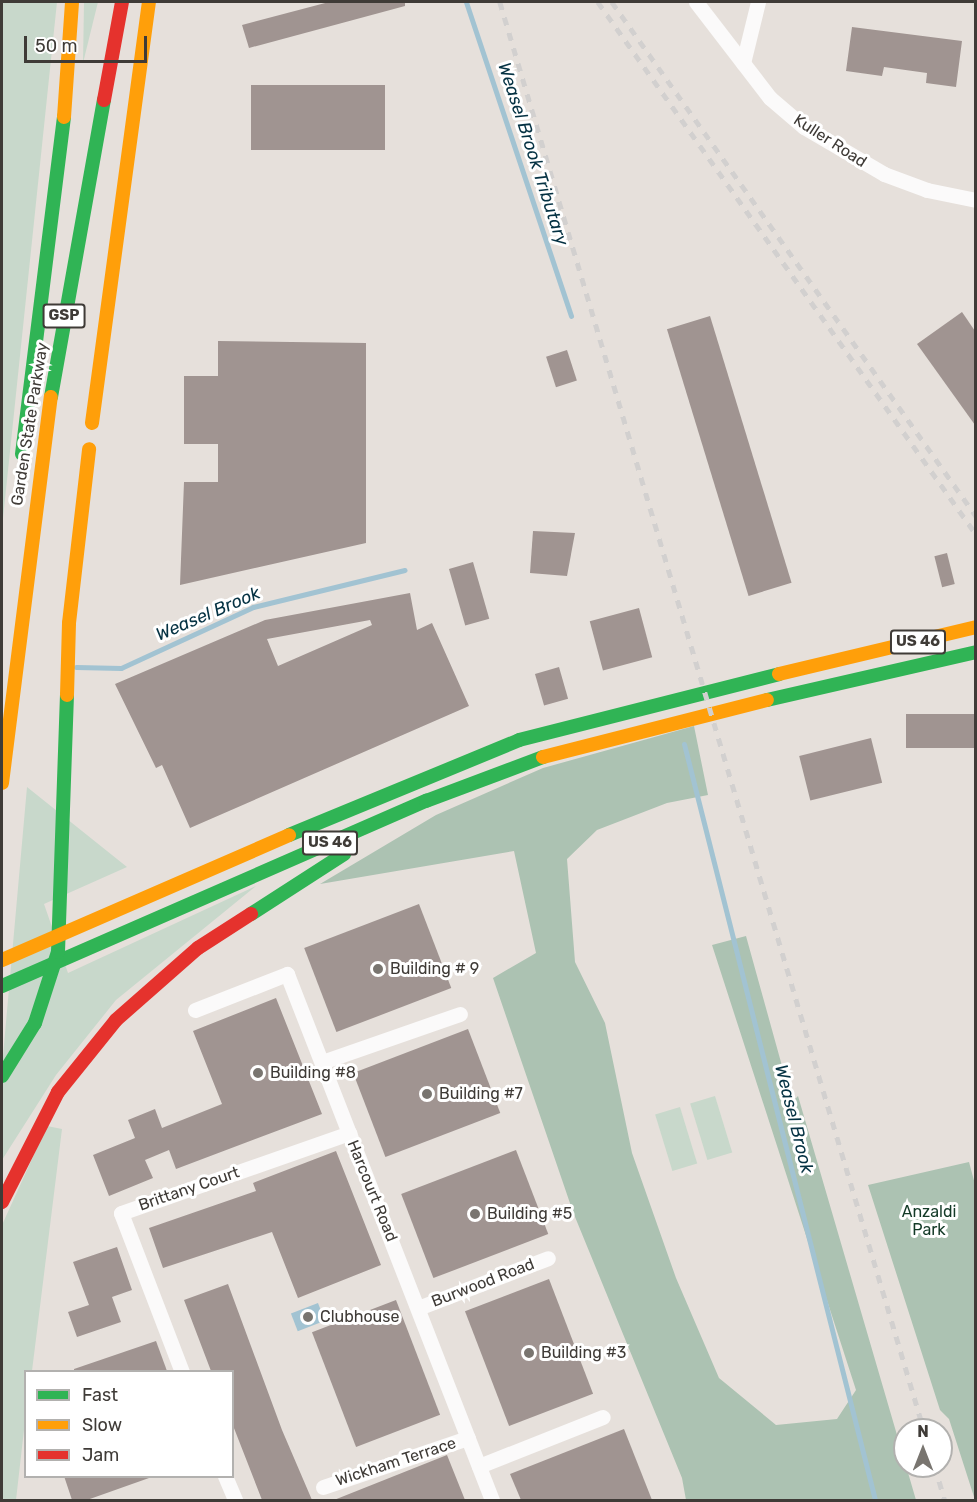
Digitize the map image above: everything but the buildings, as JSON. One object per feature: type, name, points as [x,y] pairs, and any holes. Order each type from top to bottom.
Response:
[{"type":"highway","points":[[20,472],[68,81],[72,2]]},
{"type":"highway","name":"Garden State Parkway","points":[[2,783],[45,430],[122,2]]},
{"type":"highway","points":[[92,423],[149,2]]},
{"type":"highway","points":[[2,1076],[35,1023],[58,952],[68,652],[89,449]]},
{"type":"highway","name":"US 46","points":[[3,959],[430,773],[519,740],[659,702],[975,627]]},
{"type":"highway","name":"US 46","points":[[2,985],[486,777],[665,723],[975,652]]},
{"type":"highway","points":[[2,1202],[33,1134],[64,1084],[116,1020],[167,972],[313,872],[486,777]]},
{"type":"street","name":"Kuller Road","points":[[696,2],[770,98],[844,153],[927,190],[975,200]]},
{"type":"street","points":[[743,63],[758,2]]},
{"type":"street","name":"Harcourt Road","points":[[195,1010],[287,974],[492,1500]]},
{"type":"street","points":[[322,1062],[460,1014]]},
{"type":"street","name":"Brittany Court","points":[[182,1370],[121,1213],[349,1133]]},
{"type":"street","name":"Burwood Road","points":[[418,1308],[548,1258]]},
{"type":"street","points":[[479,1466],[603,1417]]},
{"type":"street","name":"Wickham Terrace","points":[[323,1487],[468,1438]]},
{"type":"street","points":[[226,1478],[235,1500]]},
{"type":"green space","points":[[2,2],[57,2],[2,528]]},
{"type":"green space","points":[[84,2],[98,2],[83,63]]},
{"type":"green space","points":[[694,726],[708,795],[667,803],[597,830],[567,859],[575,962],[605,1023],[632,1153],[676,1278],[719,1378],[776,1425],[837,1419],[856,1390],[712,945],[746,936],[792,1102],[798,1096],[893,1421],[893,1478],[910,1478],[916,1500],[686,1500],[682,1478],[573,1212],[493,978],[536,953],[514,851],[320,884],[436,815],[543,768]]},
{"type":"green space","points":[[27,787],[127,867],[44,904],[68,973],[256,886],[116,1000],[56,1075],[2,1160],[2,1067]]},
{"type":"green space","points":[[715,1096],[732,1152],[707,1160],[690,1104]]},
{"type":"green space","points":[[680,1107],[697,1163],[672,1171],[655,1115]]},
{"type":"green space","points":[[47,1126],[62,1129],[32,1370],[24,1370],[24,1430],[16,1500],[2,1500],[2,1225]]},
{"type":"green space","name":"Anzaldi Park","points":[[969,1162],[976,1188],[975,1500],[953,1431],[953,1418],[948,1418],[940,1410],[868,1185]]},
{"type":"water","name":"Clubhouse","points":[[318,1303],[325,1321],[298,1331],[291,1313]]},
{"type":"waterway","name":"Weasel Brook Tributary","points":[[466,2],[571,316]]},
{"type":"waterway","name":"Weasel Brook","points":[[76,667],[121,668],[253,607],[405,570]]},
{"type":"waterway","name":"Weasel Brook","points":[[684,744],[875,1500]]},
{"type":"railway","points":[[500,2],[920,1418]]},
{"type":"railway","points":[[598,2],[976,534]]},
{"type":"railway","points":[[612,2],[976,516]]},
{"type":"railway","points":[[939,1478],[945,1500]]},
{"type":"traffic: fast","points":[[51,397],[104,100]]},
{"type":"traffic: fast","points":[[22,454],[64,117]]},
{"type":"traffic: fast","points":[[767,700],[976,652]]},
{"type":"traffic: fast","points":[[289,835],[519,740],[779,674]]},
{"type":"traffic: fast","points":[[2,1076],[35,1023],[58,952],[67,695]]},
{"type":"traffic: fast","points":[[2,986],[426,801],[543,757]]},
{"type":"traffic: fast","points":[[251,914],[344,854]]},
{"type":"traffic: slow","points":[[64,117],[72,2]]},
{"type":"traffic: slow","points":[[92,423],[149,2]]},
{"type":"traffic: slow","points":[[2,783],[51,397]]},
{"type":"traffic: slow","points":[[67,695],[69,623],[89,449]]},
{"type":"traffic: slow","points":[[779,674],[976,627]]},
{"type":"traffic: slow","points":[[543,757],[767,700]]},
{"type":"traffic: slow","points":[[2,960],[289,835]]},
{"type":"traffic: jam","points":[[104,100],[122,2]]},
{"type":"traffic: jam","points":[[2,1202],[58,1092],[116,1020],[198,948],[251,914]]},
{"type":"place","name":"Building # 9","points":[[378,969]]},
{"type":"place","name":"Building #8","points":[[258,1073]]},
{"type":"place","name":"Building #7","points":[[427,1094]]},
{"type":"place","name":"Building #5","points":[[475,1214]]},
{"type":"place","name":"Clubhouse","points":[[308,1317]]},
{"type":"place","name":"Building #3","points":[[529,1353]]}]
